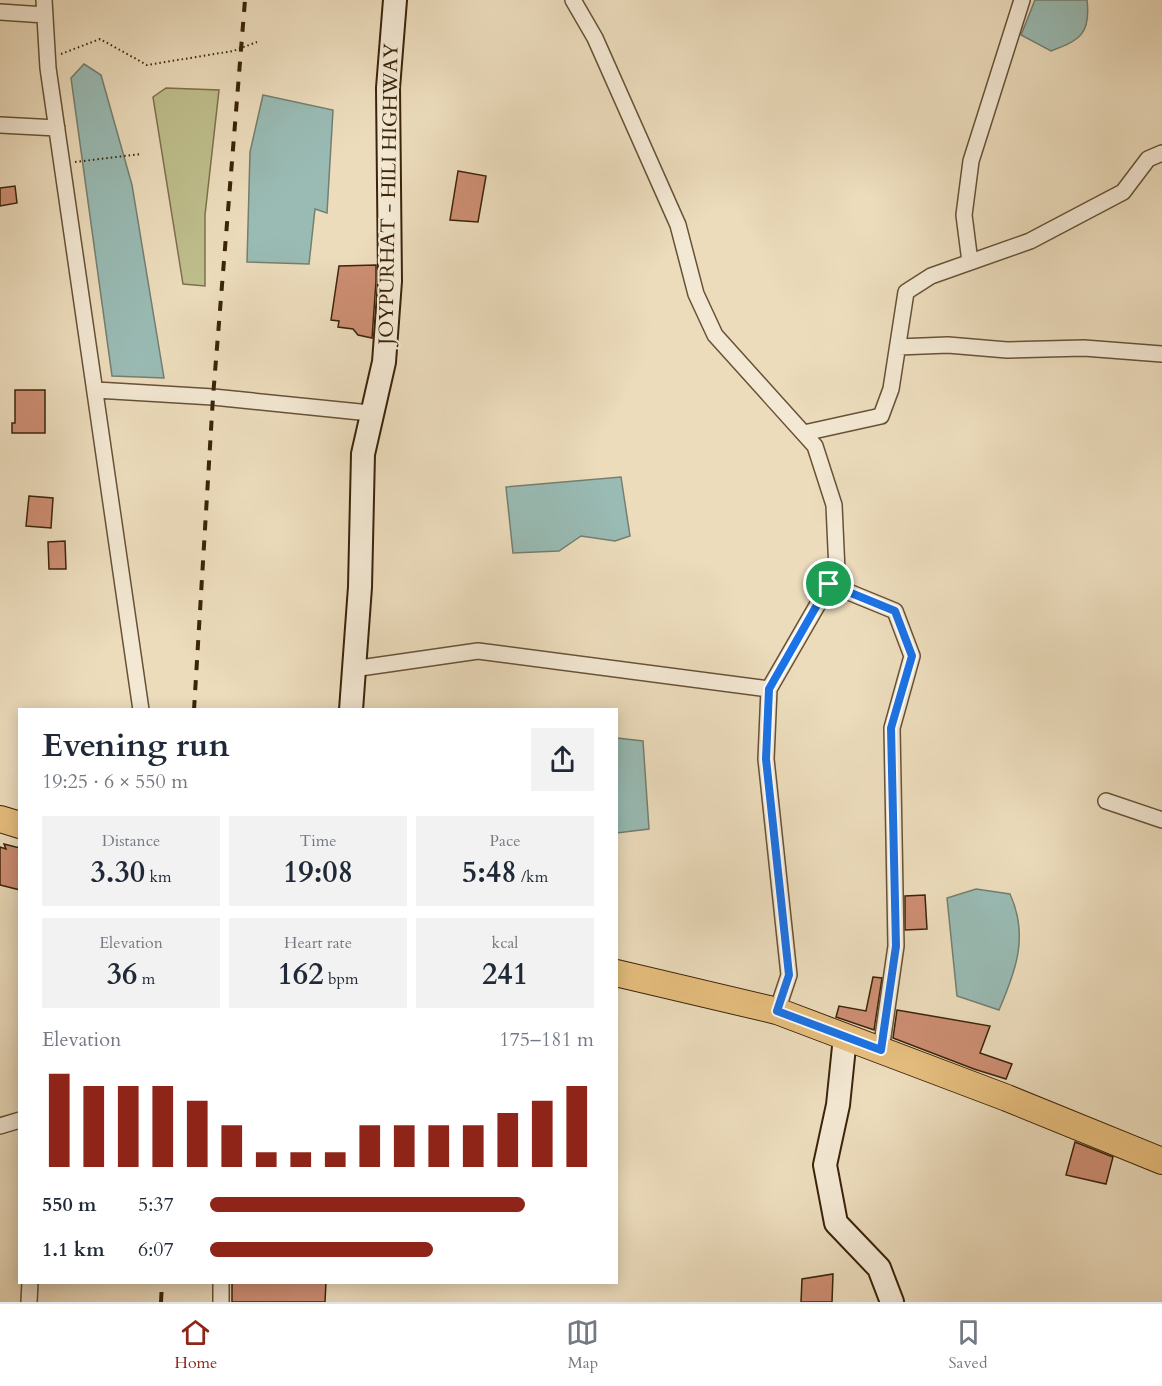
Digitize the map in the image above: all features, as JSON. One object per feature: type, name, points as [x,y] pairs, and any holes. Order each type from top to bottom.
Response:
[{"type":"main road","name":"JOYPURHAT - HILI HIGHWAY","points":[[351,708],[352,669],[360,587],[363,454],[370,413],[384,362],[390,281],[388,88],[395,0]]},
{"type":"main road","points":[[0,819],[18,824]]},
{"type":"main road","points":[[618,973],[777,1011],[1162,1161]]},
{"type":"main road","points":[[845,1037],[838,1105],[825,1165],[836,1223],[879,1268],[892,1302]]},
{"type":"street","points":[[573,0],[595,38],[678,225],[696,294],[715,335],[815,446],[834,506],[837,571],[769,689],[766,759],[789,975],[777,1011]]},
{"type":"street","points":[[970,262],[964,215],[971,160],[1022,0]]},
{"type":"street","points":[[0,12],[45,7],[48,59],[57,128],[141,708]]},
{"type":"street","points":[[0,125],[57,128]]},
{"type":"street","points":[[804,433],[881,416],[891,389],[906,292],[931,276],[1030,242],[1123,192],[1148,159],[1162,153]]},
{"type":"street","points":[[898,347],[948,345],[1007,350],[1084,348],[1162,354]]},
{"type":"street","points":[[96,390],[213,397],[370,413]]},
{"type":"street","points":[[829,584],[895,611],[912,656],[891,728],[896,946],[881,1050]]},
{"type":"street","points":[[352,669],[478,651],[769,689]]},
{"type":"street","points":[[1106,801],[1162,820]]},
{"type":"street","points":[[0,1126],[18,1121]]},
{"type":"street","points":[[29,1302],[30,1284]]},
{"type":"street","points":[[221,1284],[221,1302]]},
{"type":"path","points":[[48,59],[99,39],[147,65],[233,51],[257,42]]},
{"type":"path","points":[[62,164],[141,154]]},
{"type":"green space","points":[[166,88],[219,90],[205,215],[205,286],[183,284],[153,97]]},
{"type":"water","points":[[1035,0],[1087,0],[1088,12],[1085,28],[1076,39],[1051,51],[1021,35]]},
{"type":"water","points":[[84,64],[101,75],[132,185],[164,378],[112,376],[71,78]]},
{"type":"water","points":[[263,95],[333,110],[327,213],[315,209],[309,264],[247,262],[250,152]]},
{"type":"water","points":[[621,477],[630,536],[615,541],[581,536],[559,551],[513,553],[506,487]]},
{"type":"water","points":[[618,738],[643,741],[649,829],[618,833]]},
{"type":"water","points":[[976,889],[1010,894],[1019,924],[1015,967],[999,1010],[957,996],[947,898]]},
{"type":"building","points":[[458,171],[486,176],[478,222],[450,220]]},
{"type":"building","points":[[15,186],[17,203],[0,206],[0,188]]},
{"type":"building","points":[[376,265],[372,338],[358,335],[353,329],[338,327],[339,321],[331,320],[339,266]]},
{"type":"building","points":[[15,390],[45,390],[45,433],[12,433],[12,423],[15,423]]},
{"type":"building","points":[[29,496],[53,498],[51,528],[26,526]]},
{"type":"building","points":[[65,541],[66,569],[49,569],[48,542]]},
{"type":"building","points":[[4,844],[18,848],[18,890],[0,885],[0,847],[6,849]]},
{"type":"building","points":[[925,895],[927,929],[905,930],[905,896]]},
{"type":"building","points":[[873,977],[882,978],[874,1030],[836,1017],[839,1006],[866,1011]]},
{"type":"building","points":[[897,1010],[990,1026],[980,1053],[1012,1064],[1006,1079],[893,1038]]},
{"type":"building","points":[[1075,1142],[1113,1157],[1106,1184],[1066,1175]]},
{"type":"building","points":[[833,1274],[832,1302],[801,1302],[802,1279]]},
{"type":"building","points":[[232,1284],[326,1284],[325,1302],[232,1302]]},
{"type":"railway","points":[[194,708],[213,397],[245,0]]},
{"type":"railway","points":[[161,1302],[162,1284]]},
{"type":"route","points":[[829,584],[895,611],[912,656],[891,728],[896,946],[881,1050],[777,1011],[789,975],[766,759],[769,689],[829,584]]}]
